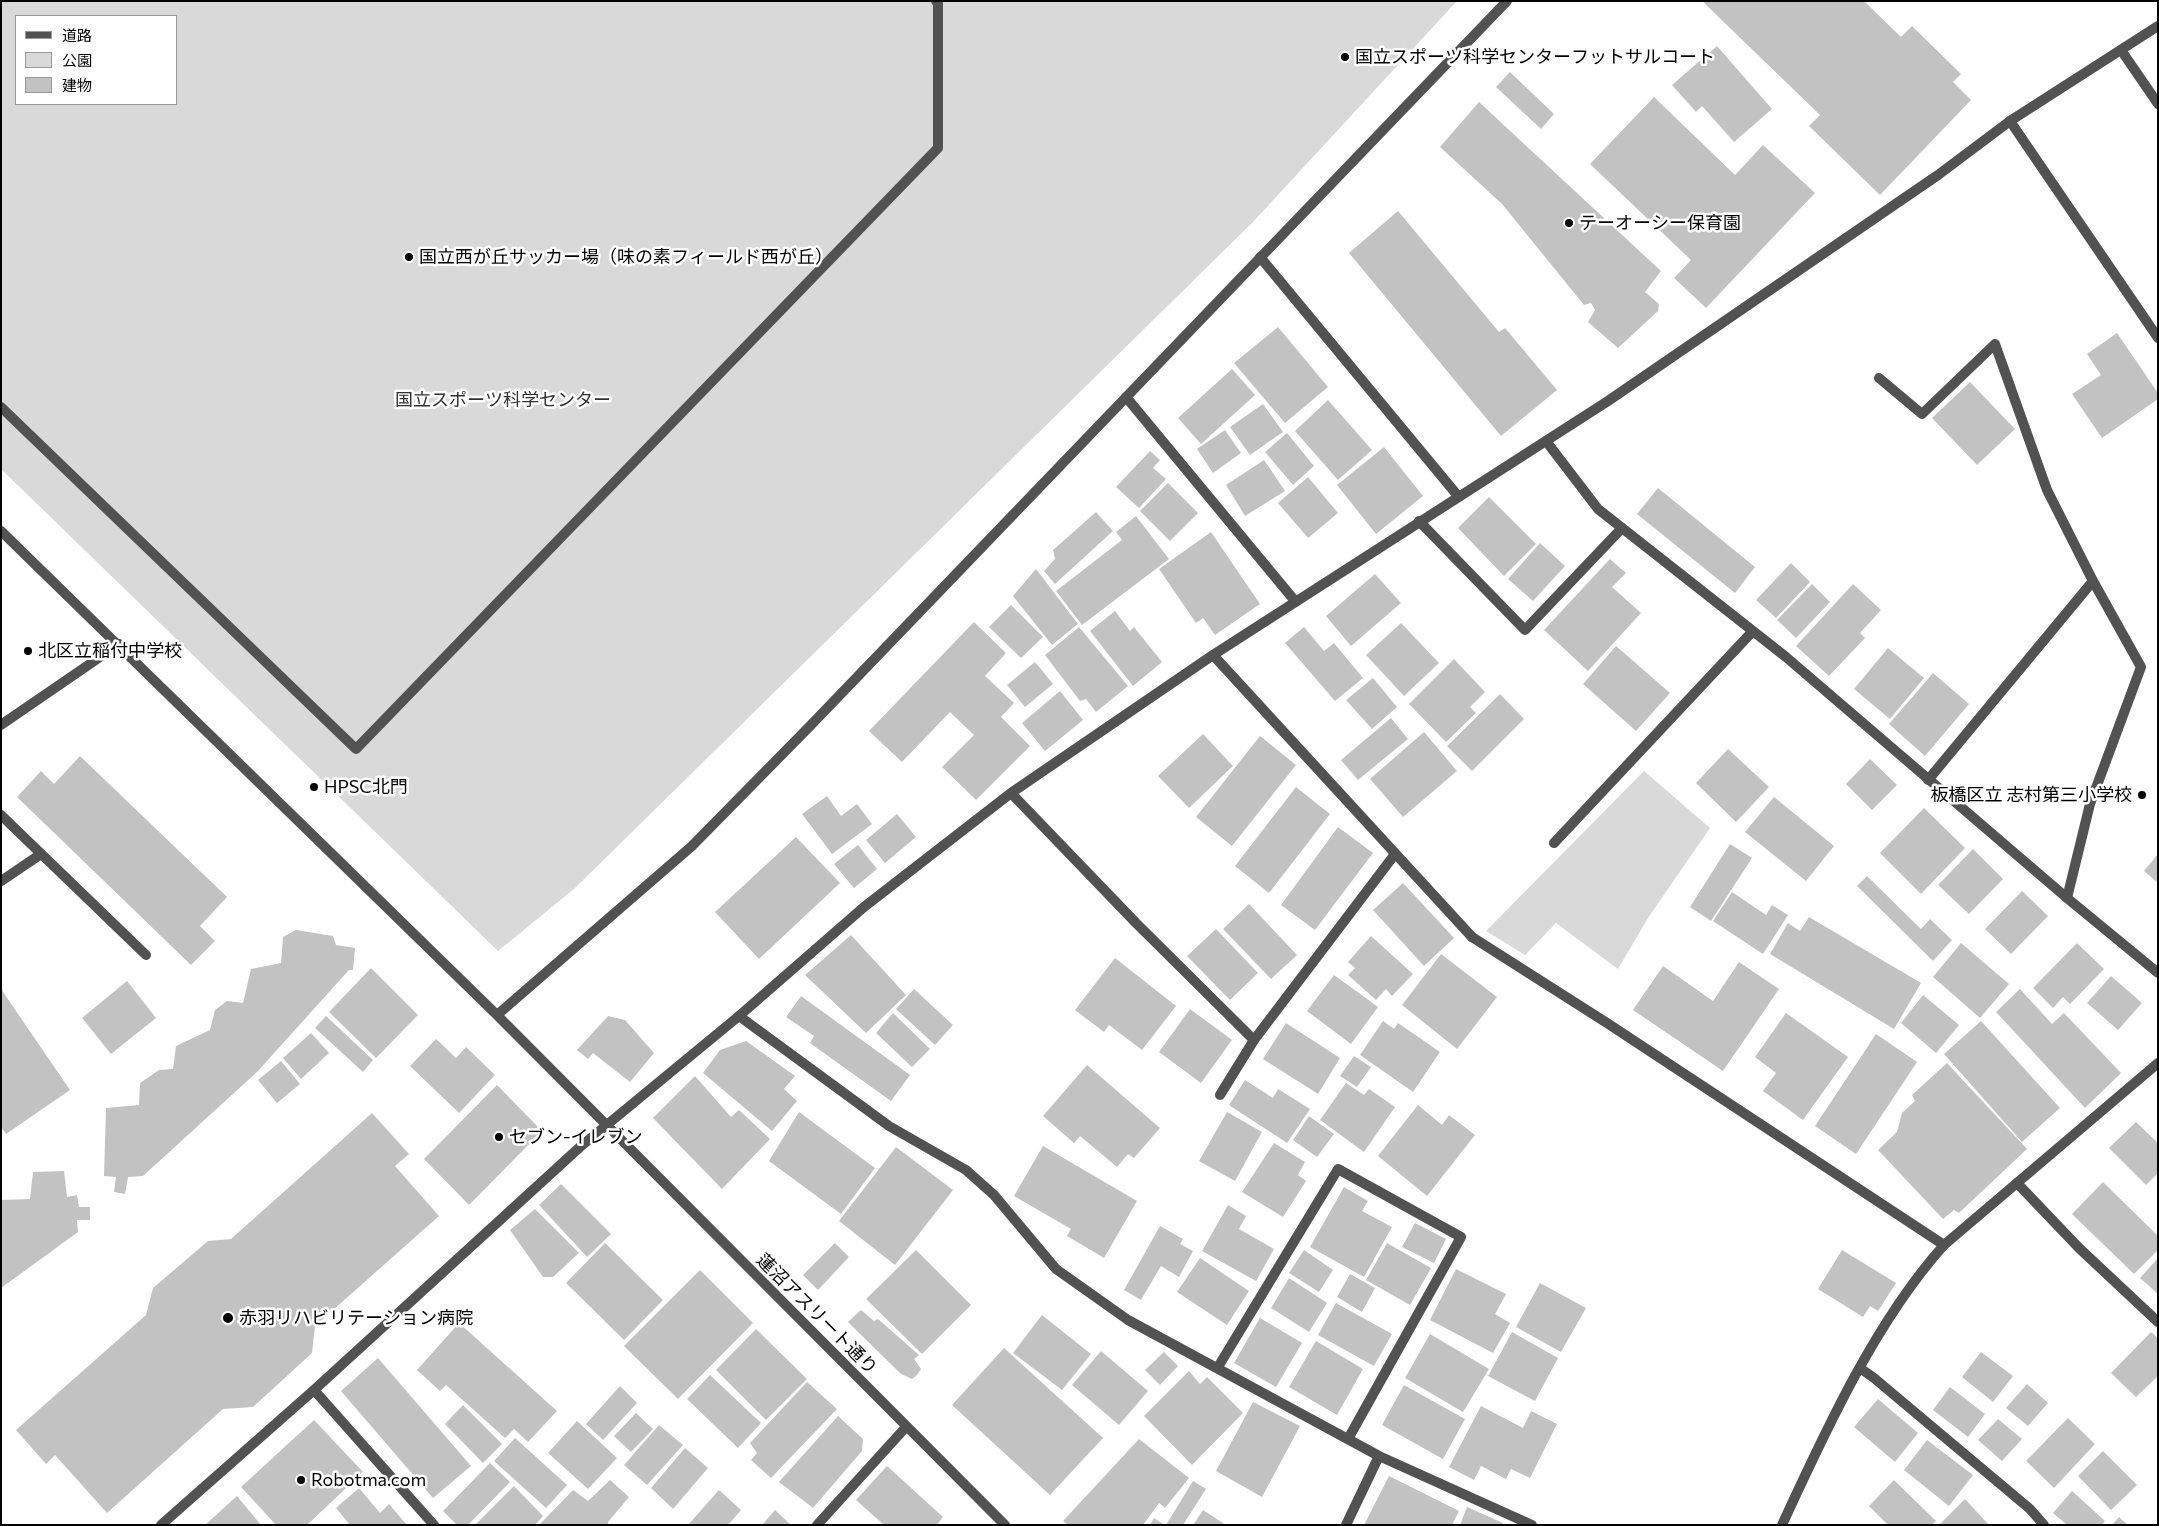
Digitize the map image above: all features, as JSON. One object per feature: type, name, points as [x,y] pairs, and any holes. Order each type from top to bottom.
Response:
[{"type":"street","points":[[1,406],[356,749],[938,148],[938,3],[936,1]]},
{"type":"street","points":[[497,1016],[692,846],[810,726],[1507,1]]},
{"type":"street","points":[[161,1525],[314,1390],[606,1125],[740,1016],[864,906],[1011,793],[1295,601],[1608,401],[1938,175],[2010,122],[2158,26]]},
{"type":"street","points":[[2121,50],[2158,104]]},
{"type":"street","points":[[2010,122],[2158,338]]},
{"type":"street","points":[[1260,257],[1458,496]]},
{"type":"street","points":[[1879,378],[1922,414],[1996,344],[2048,490],[2093,581],[2141,667],[2090,804],[2066,898]]},
{"type":"street","points":[[1126,397],[1295,601]]},
{"type":"street","points":[[1546,441],[1598,509],[1786,657],[2066,898],[2158,973]]},
{"type":"street","points":[[1419,521],[1525,630],[1622,528]]},
{"type":"street","name":"蓮沼アスリート通り","points":[[1,532],[119,644],[497,1016],[1005,1525]]},
{"type":"street","points":[[1928,780],[2093,581]]},
{"type":"street","points":[[1554,843],[1752,632]]},
{"type":"street","points":[[1,725],[119,644]]},
{"type":"street","points":[[1213,655],[1472,937],[1616,1029],[1944,1245]]},
{"type":"street","points":[[1011,793],[1136,923],[1254,1040]]},
{"type":"street","points":[[1,815],[146,955]]},
{"type":"street","points":[[1,880],[41,854]]},
{"type":"street","points":[[1220,1095],[1254,1040],[1395,854]]},
{"type":"street","points":[[740,1016],[889,1126],[966,1170],[994,1195],[1056,1269],[1128,1320],[1218,1367],[1379,1456],[1532,1525]]},
{"type":"street","points":[[1782,1525],[1812,1460],[1860,1368],[1919,1273],[1944,1245],[2158,1063]]},
{"type":"street","points":[[1218,1367],[1338,1168],[1461,1237],[1348,1439]]},
{"type":"street","points":[[2017,1184],[2079,1248],[2158,1322]]},
{"type":"street","points":[[1860,1368],[2030,1509],[2044,1525]]},
{"type":"street","points":[[314,1390],[434,1525]]},
{"type":"street","points":[[817,1525],[906,1427]]},
{"type":"street","points":[[1346,1525],[1379,1456]]},
{"type":"green space","name":"国立スポーツ科学センター","points":[[1,1],[1457,1],[1253,222],[574,889],[498,951],[1,469]]},
{"type":"green space","points":[[1644,771],[1710,828],[1648,918],[1618,969],[1556,923],[1525,955],[1486,931]]},
{"type":"building","points":[[1702,1],[1864,1],[1901,37],[1912,26],[1961,74],[1953,82],[1971,100],[1880,195],[1809,126],[1820,115]]},
{"type":"building","points":[[1717,46],[1772,109],[1734,142],[1702,106],[1696,112],[1672,85]]},
{"type":"building","points":[[1510,72],[1554,114],[1541,129],[1496,87]]},
{"type":"building","points":[[1654,97],[1735,175],[1763,145],[1815,193],[1706,308],[1674,278],[1691,260],[1590,164]]},
{"type":"building","points":[[1479,102],[1661,271],[1645,292],[1659,304],[1658,311],[1618,348],[1588,322],[1595,310],[1591,303],[1584,305],[1502,204],[1440,147]]},
{"type":"building","points":[[1398,211],[1499,332],[1505,328],[1557,390],[1501,436],[1349,253]]},
{"type":"building","points":[[1278,327],[1328,387],[1285,423],[1234,363]]},
{"type":"building","points":[[2117,333],[2158,393],[2158,399],[2102,438],[2072,394],[2101,375],[2087,354]]},
{"type":"building","points":[[1232,369],[1255,395],[1201,444],[1178,418]]},
{"type":"building","points":[[1970,382],[2015,429],[1977,465],[1932,418]]},
{"type":"building","points":[[1328,400],[1372,450],[1338,480],[1295,431]]},
{"type":"building","points":[[1263,404],[1283,432],[1250,455],[1230,427]]},
{"type":"building","points":[[1225,430],[1241,453],[1213,473],[1197,449]]},
{"type":"building","points":[[1287,433],[1314,466],[1293,485],[1265,452]]},
{"type":"building","points":[[1384,447],[1423,496],[1376,534],[1337,485]]},
{"type":"building","points":[[1150,451],[1160,460],[1153,468],[1166,479],[1139,508],[1116,487]]},
{"type":"building","points":[[1264,460],[1285,491],[1245,516],[1226,485]]},
{"type":"building","points":[[1308,477],[1338,513],[1308,538],[1278,503]]},
{"type":"building","points":[[1168,483],[1198,513],[1170,541],[1140,511]]},
{"type":"building","points":[[1658,488],[1755,567],[1735,593],[1637,514]]},
{"type":"building","points":[[1489,497],[1536,544],[1504,576],[1458,528]]},
{"type":"building","points":[[1096,512],[1113,531],[1055,584],[1044,571],[1055,559],[1053,550]]},
{"type":"building","points":[[1136,516],[1169,559],[1082,625],[1056,591],[1122,540],[1116,532]]},
{"type":"building","points":[[1211,532],[1260,604],[1215,635],[1203,618],[1196,623],[1159,569]]},
{"type":"building","points":[[1540,543],[1565,566],[1533,601],[1508,579]]},
{"type":"building","points":[[1610,559],[1626,573],[1612,587],[1641,613],[1588,671],[1544,630]]},
{"type":"building","points":[[1791,563],[1810,582],[1776,618],[1756,600]]},
{"type":"building","points":[[1036,569],[1078,624],[1052,645],[1013,596]]},
{"type":"building","points":[[1375,574],[1401,603],[1351,646],[1326,616]]},
{"type":"building","points":[[1812,584],[1830,602],[1796,638],[1777,620]]},
{"type":"building","points":[[1853,584],[1881,610],[1860,633],[1865,638],[1829,676],[1796,646]]},
{"type":"building","points":[[1011,605],[1043,637],[1021,658],[989,627]]},
{"type":"building","points":[[1115,611],[1130,631],[1134,627],[1162,662],[1133,686],[1090,631]]},
{"type":"building","points":[[974,622],[1006,653],[985,676],[1014,703],[1001,717],[1030,746],[976,800],[942,767],[974,735],[950,712],[902,762],[869,731]]},
{"type":"building","points":[[1401,623],[1439,663],[1404,696],[1366,655]]},
{"type":"building","points":[[1079,627],[1128,686],[1096,712],[1086,699],[1080,701],[1045,655]]},
{"type":"building","points":[[1304,627],[1324,651],[1334,643],[1363,678],[1335,701],[1285,643]]},
{"type":"building","points":[[1616,646],[1670,693],[1636,731],[1583,684]]},
{"type":"building","points":[[1888,648],[1924,678],[1890,719],[1854,689]]},
{"type":"building","points":[[1454,659],[1485,692],[1470,707],[1476,713],[1446,742],[1409,704]]},
{"type":"building","points":[[1035,662],[1053,684],[1025,707],[1007,685]]},
{"type":"building","points":[[1933,673],[1969,704],[1925,756],[1889,724]]},
{"type":"building","points":[[1373,678],[1397,707],[1372,729],[1346,700]]},
{"type":"building","points":[[1060,691],[1083,720],[1045,751],[1022,723]]},
{"type":"building","points":[[1500,694],[1524,719],[1472,771],[1447,746]]},
{"type":"building","points":[[1391,718],[1408,739],[1358,780],[1341,760]]},
{"type":"building","points":[[1424,732],[1457,771],[1403,817],[1370,779]]},
{"type":"building","points":[[1203,734],[1233,766],[1189,808],[1158,776]]},
{"type":"building","points":[[1260,736],[1296,765],[1232,846],[1196,817]]},
{"type":"building","points":[[1728,749],[1769,787],[1736,822],[1696,783]]},
{"type":"building","points":[[80,756],[227,897],[200,926],[215,941],[191,965],[17,797],[41,771],[54,784]]},
{"type":"building","points":[[1870,759],[1897,785],[1872,810],[1846,784]]},
{"type":"building","points":[[1296,787],[1330,814],[1269,893],[1235,866]]},
{"type":"building","points":[[827,796],[841,816],[857,804],[872,824],[832,854],[802,814]]},
{"type":"building","points":[[1774,797],[1834,846],[1806,881],[1745,832]]},
{"type":"building","points":[[1924,808],[1965,848],[1921,894],[1880,853]]},
{"type":"building","points":[[897,814],[916,837],[885,863],[866,840]]},
{"type":"building","points":[[1338,827],[1373,853],[1315,930],[1281,905]]},
{"type":"building","points":[[796,837],[840,883],[759,959],[715,912]]},
{"type":"building","points":[[1730,844],[1752,858],[1711,921],[1690,907]]},
{"type":"building","points":[[858,845],[877,869],[854,888],[834,864]]},
{"type":"building","points":[[1973,849],[2003,879],[1969,914],[1938,885]]},
{"type":"building","points":[[2158,854],[2158,883],[2144,871]]},
{"type":"building","points":[[1867,876],[1921,929],[1930,919],[1952,940],[1933,961],[1857,886]]},
{"type":"building","points":[[1403,883],[1454,938],[1424,966],[1373,910]]},
{"type":"building","points":[[2022,891],[2048,916],[2011,954],[1985,929]]},
{"type":"building","points":[[1732,892],[1766,915],[1772,905],[1788,915],[1763,954],[1713,921]]},
{"type":"building","points":[[1249,904],[1297,955],[1271,979],[1223,929]]},
{"type":"building","points":[[1809,917],[1921,983],[1894,1029],[1770,954],[1788,923],[1800,931]]},
{"type":"building","points":[[1216,929],[1258,973],[1230,1000],[1187,956]]},
{"type":"building","points":[[296,930],[333,936],[336,945],[355,948],[353,970],[349,970],[257,1072],[143,1176],[128,1177],[125,1194],[114,1192],[116,1177],[104,1176],[106,1108],[139,1105],[140,1083],[159,1070],[173,1069],[176,1046],[210,1030],[215,1010],[227,1001],[243,1003],[251,969],[281,963],[283,937]]},
{"type":"building","points":[[851,935],[906,995],[866,1033],[805,975]]},
{"type":"building","points":[[1371,936],[1413,974],[1392,996],[1386,989],[1376,1000],[1348,975],[1355,968],[1348,962]]},
{"type":"building","points":[[1961,943],[2009,984],[1980,1018],[1933,977]]},
{"type":"building","points":[[2077,943],[2104,969],[2070,1004],[2063,997],[2053,1008],[2033,988]]},
{"type":"building","points":[[1441,954],[1497,997],[1457,1049],[1402,1005]]},
{"type":"building","points":[[1115,958],[1176,1006],[1142,1050],[1109,1025],[1104,1032],[1075,1010]]},
{"type":"building","points":[[1739,962],[1779,989],[1723,1071],[1633,1010],[1663,966],[1713,1001]]},
{"type":"building","points":[[371,968],[418,1015],[376,1058],[329,1012]]},
{"type":"building","points":[[1334,975],[1378,1007],[1351,1044],[1307,1011]]},
{"type":"building","points":[[2111,976],[2142,1003],[2118,1030],[2087,1003]]},
{"type":"building","points":[[127,981],[156,1018],[111,1054],[82,1018]]},
{"type":"building","points":[[1,989],[70,1090],[6,1134],[1,1127]]},
{"type":"building","points":[[914,989],[953,1025],[935,1045],[896,1009]]},
{"type":"building","points":[[2020,989],[2052,1024],[2064,1013],[2121,1073],[2085,1108],[1996,1012]]},
{"type":"building","points":[[1923,995],[1959,1025],[1936,1053],[1901,1023]]},
{"type":"building","points":[[801,996],[910,1075],[891,1101],[810,1043],[814,1036],[786,1017]]},
{"type":"building","points":[[1190,1009],[1232,1040],[1201,1083],[1159,1052]]},
{"type":"building","points":[[893,1013],[930,1049],[912,1067],[876,1033]]},
{"type":"building","points":[[1786,1013],[1848,1057],[1803,1120],[1763,1091],[1776,1073],[1755,1057]]},
{"type":"building","points":[[326,1016],[373,1060],[363,1072],[315,1028]]},
{"type":"building","points":[[608,1016],[625,1020],[654,1053],[630,1082],[593,1053],[588,1059],[577,1050]]},
{"type":"building","points":[[1383,1021],[1394,1029],[1398,1023],[1440,1052],[1413,1092],[1360,1055]]},
{"type":"building","points":[[1981,1021],[2060,1108],[2022,1142],[1944,1054]]},
{"type":"building","points":[[1286,1023],[1340,1058],[1318,1094],[1263,1059]]},
{"type":"building","points":[[311,1033],[329,1053],[301,1079],[283,1058]]},
{"type":"building","points":[[1876,1034],[1917,1062],[1856,1154],[1815,1126]]},
{"type":"building","points":[[436,1039],[456,1058],[466,1047],[495,1075],[459,1113],[410,1066]]},
{"type":"building","points":[[746,1041],[795,1076],[784,1089],[797,1101],[772,1131],[703,1073],[720,1050]]},
{"type":"building","points":[[1354,1056],[1371,1067],[1357,1087],[1340,1076]]},
{"type":"building","points":[[281,1061],[300,1084],[277,1103],[258,1080]]},
{"type":"building","points":[[1947,1063],[2027,1149],[1959,1213],[1954,1210],[1943,1219],[1878,1150],[1897,1132],[1902,1113],[1915,1101],[1912,1095]]},
{"type":"building","points":[[1087,1065],[1160,1128],[1134,1158],[1128,1154],[1117,1167],[1080,1136],[1074,1143],[1043,1116]]},
{"type":"building","points":[[695,1076],[731,1117],[739,1110],[770,1139],[722,1189],[653,1118]]},
{"type":"building","points":[[1245,1080],[1273,1098],[1278,1089],[1310,1109],[1287,1143],[1229,1105]]},
{"type":"building","points":[[1346,1083],[1364,1095],[1369,1089],[1395,1107],[1364,1152],[1320,1120]]},
{"type":"building","points":[[497,1085],[542,1131],[469,1205],[424,1159]]},
{"type":"building","points":[[1418,1105],[1442,1125],[1449,1115],[1475,1135],[1427,1196],[1378,1156]]},
{"type":"building","points":[[799,1112],[875,1168],[841,1214],[769,1161]]},
{"type":"building","points":[[1227,1112],[1262,1132],[1235,1181],[1199,1161]]},
{"type":"building","points":[[372,1113],[409,1154],[395,1166],[439,1216],[315,1326],[312,1353],[253,1407],[223,1409],[107,1513],[55,1455],[46,1464],[16,1430],[146,1315],[153,1288],[208,1241],[231,1239]]},
{"type":"building","points":[[1309,1116],[1334,1134],[1317,1157],[1293,1140]]},
{"type":"building","points":[[2136,1122],[2158,1143],[2158,1173],[2146,1185],[2109,1148]]},
{"type":"building","points":[[1274,1143],[1305,1162],[1298,1175],[1306,1181],[1283,1217],[1242,1192]]},
{"type":"building","points":[[1043,1146],[1137,1201],[1104,1258],[1067,1236],[1071,1229],[1014,1196]]},
{"type":"building","points":[[896,1147],[953,1190],[895,1265],[839,1221]]},
{"type":"building","points":[[64,1171],[67,1197],[77,1195],[79,1207],[90,1207],[90,1220],[77,1220],[78,1232],[1,1288],[1,1200],[30,1199],[33,1172]]},
{"type":"building","points":[[2103,1182],[2158,1236],[2158,1250],[2134,1274],[2072,1214]]},
{"type":"building","points":[[561,1184],[611,1234],[587,1257],[539,1205]]},
{"type":"building","points":[[1344,1187],[1368,1201],[1362,1211],[1392,1227],[1364,1277],[1310,1247]]},
{"type":"building","points":[[1228,1205],[1246,1216],[1239,1229],[1274,1249],[1256,1281],[1202,1251]]},
{"type":"building","points":[[535,1209],[579,1253],[553,1277],[543,1277],[510,1230]]},
{"type":"building","points":[[1415,1223],[1446,1239],[1434,1263],[1402,1247]]},
{"type":"building","points":[[1160,1226],[1183,1239],[1180,1244],[1193,1251],[1179,1277],[1161,1266],[1141,1300],[1124,1290]]},
{"type":"building","points":[[605,1243],[663,1300],[624,1340],[566,1283]]},
{"type":"building","points":[[835,1243],[849,1257],[818,1290],[803,1275]]},
{"type":"building","points":[[1387,1243],[1431,1268],[1410,1305],[1366,1280]]},
{"type":"building","points":[[916,1250],[971,1305],[922,1354],[866,1299]]},
{"type":"building","points":[[1304,1250],[1333,1270],[1319,1292],[1289,1273]]},
{"type":"building","points":[[1842,1250],[1896,1283],[1878,1311],[1870,1306],[1863,1317],[1818,1289]]},
{"type":"building","points":[[1200,1258],[1249,1291],[1227,1325],[1177,1292]]},
{"type":"building","points":[[2158,1258],[2158,1294],[2140,1278]]},
{"type":"building","points":[[1456,1269],[1506,1294],[1495,1314],[1510,1323],[1493,1353],[1430,1320]]},
{"type":"building","points":[[700,1270],[753,1323],[678,1399],[624,1346]]},
{"type":"building","points":[[1350,1274],[1375,1288],[1362,1312],[1337,1297]]},
{"type":"building","points":[[1289,1278],[1327,1303],[1309,1332],[1271,1308]]},
{"type":"building","points":[[1540,1283],[1586,1308],[1561,1352],[1516,1327]]},
{"type":"building","points":[[1336,1303],[1392,1334],[1374,1366],[1318,1335]]},
{"type":"building","points":[[861,1310],[874,1321],[878,1319],[919,1355],[914,1359],[921,1369],[912,1379],[901,1374],[848,1322]]},
{"type":"building","points":[[1042,1315],[1091,1354],[1062,1390],[1013,1353]]},
{"type":"building","points":[[1260,1318],[1302,1343],[1276,1387],[1234,1363]]},
{"type":"building","points":[[459,1323],[557,1411],[528,1442],[514,1429],[505,1438],[446,1385],[440,1391],[417,1370]]},
{"type":"building","points":[[756,1329],[807,1379],[766,1420],[716,1370]]},
{"type":"building","points":[[1512,1332],[1558,1358],[1535,1401],[1488,1376]]},
{"type":"building","points":[[2151,1332],[2158,1338],[2158,1376],[2136,1397],[2111,1373]]},
{"type":"building","points":[[1430,1334],[1489,1369],[1463,1412],[1405,1378]]},
{"type":"building","points":[[1316,1341],[1363,1369],[1337,1415],[1289,1387]]},
{"type":"building","points":[[1004,1348],[1103,1438],[1050,1495],[952,1405]]},
{"type":"building","points":[[1101,1351],[1148,1391],[1119,1425],[1072,1385]]},
{"type":"building","points":[[1164,1352],[1178,1366],[1160,1385],[1145,1370]]},
{"type":"building","points":[[1981,1352],[2013,1376],[1993,1402],[1962,1377]]},
{"type":"building","points":[[378,1358],[471,1466],[433,1498],[341,1391]]},
{"type":"building","points":[[1189,1371],[1200,1384],[1207,1377],[1243,1413],[1192,1465],[1144,1416]]},
{"type":"building","points":[[710,1375],[761,1423],[738,1448],[687,1399]]},
{"type":"building","points":[[807,1382],[837,1409],[771,1478],[751,1460],[757,1453],[750,1443]]},
{"type":"building","points":[[2027,1384],[2048,1403],[2028,1426],[2006,1408]]},
{"type":"building","points":[[1404,1385],[1465,1419],[1443,1459],[1382,1425]]},
{"type":"building","points":[[620,1386],[637,1403],[603,1440],[586,1424]]},
{"type":"building","points":[[1950,1387],[1985,1414],[1968,1437],[1933,1410]]},
{"type":"building","points":[[1878,1399],[1918,1433],[1895,1462],[1854,1427]]},
{"type":"building","points":[[1253,1402],[1300,1426],[1262,1497],[1216,1471]]},
{"type":"building","points":[[463,1405],[502,1444],[483,1463],[445,1424]]},
{"type":"building","points":[[1481,1406],[1523,1428],[1531,1411],[1557,1424],[1530,1478],[1511,1469],[1506,1479],[1481,1466],[1474,1480],[1449,1467]]},
{"type":"building","points":[[636,1413],[653,1429],[631,1452],[614,1436]]},
{"type":"building","points":[[838,1416],[863,1439],[862,1451],[813,1508],[779,1482]]},
{"type":"building","points":[[2068,1418],[2095,1444],[2054,1488],[2026,1461]]},
{"type":"building","points":[[1998,1419],[2022,1439],[2002,1461],[1978,1440]]},
{"type":"building","points":[[314,1420],[363,1472],[307,1525],[276,1525],[241,1487]]},
{"type":"building","points":[[577,1421],[617,1458],[588,1489],[548,1453]]},
{"type":"building","points":[[659,1425],[683,1445],[647,1485],[624,1465]]},
{"type":"building","points":[[515,1438],[567,1485],[546,1508],[494,1461]]},
{"type":"building","points":[[1139,1439],[1189,1478],[1165,1508],[1159,1503],[1143,1525],[1068,1525],[1063,1521]]},
{"type":"building","points":[[1927,1440],[1973,1475],[1949,1506],[1904,1470]]},
{"type":"building","points":[[685,1448],[708,1468],[673,1509],[651,1488]]},
{"type":"building","points":[[2103,1451],[2137,1485],[2111,1510],[2078,1476]]},
{"type":"building","points":[[490,1463],[510,1482],[468,1525],[457,1525],[443,1511]]},
{"type":"building","points":[[887,1466],[943,1517],[937,1525],[884,1525],[856,1500]]},
{"type":"building","points":[[1389,1476],[1459,1511],[1452,1525],[1364,1525]]},
{"type":"building","points":[[610,1480],[629,1497],[608,1522],[609,1525],[539,1525],[573,1490],[588,1501]]},
{"type":"building","points":[[1894,1480],[1936,1521],[1932,1525],[1888,1525],[1869,1506]]},
{"type":"building","points":[[1193,1481],[1206,1489],[1183,1525],[1166,1525]]},
{"type":"building","points":[[514,1486],[543,1516],[535,1525],[475,1525]]},
{"type":"building","points":[[359,1488],[380,1513],[389,1504],[407,1525],[350,1525],[336,1508]]},
{"type":"building","points":[[719,1490],[741,1510],[728,1525],[688,1525]]},
{"type":"building","points":[[2072,1491],[2105,1521],[2102,1525],[2067,1525],[2053,1513]]},
{"type":"building","points":[[237,1496],[261,1525],[205,1525]]},
{"type":"building","points":[[1965,1499],[1989,1525],[1939,1525]]},
{"type":"building","points":[[1467,1507],[1503,1523],[1502,1525],[1460,1525]]},
{"type":"building","points":[[775,1510],[791,1525],[762,1525]]},
{"type":"building","points":[[1203,1510],[1226,1525],[1193,1525]]},
{"type":"building","points":[[2119,1517],[2128,1525],[2112,1525]]},
{"type":"building","points":[[1154,1518],[1165,1525],[1150,1525]]},
{"type":"place","name":"国立スポーツ科学センターフットサルコート","points":[[1345,57]]},
{"type":"place","name":"テーオーシー保育園","points":[[1569,223]]},
{"type":"place","name":"国立西が丘サッカー場（味の素フィールド西が丘）","points":[[409,257]]},
{"type":"place","name":"北区立稲付中学校","points":[[28,651]]},
{"type":"place","name":"HPSC北門","points":[[314,787]]},
{"type":"place","name":"板橋区立 志村第三小学校","points":[[2142,795]]},
{"type":"place","name":"セブン-イレブン","points":[[499,1137]]},
{"type":"place","name":"赤羽リハビリテーション病院","points":[[228,1318]]},
{"type":"place","name":"Robotma.com","points":[[301,1480]]}]
